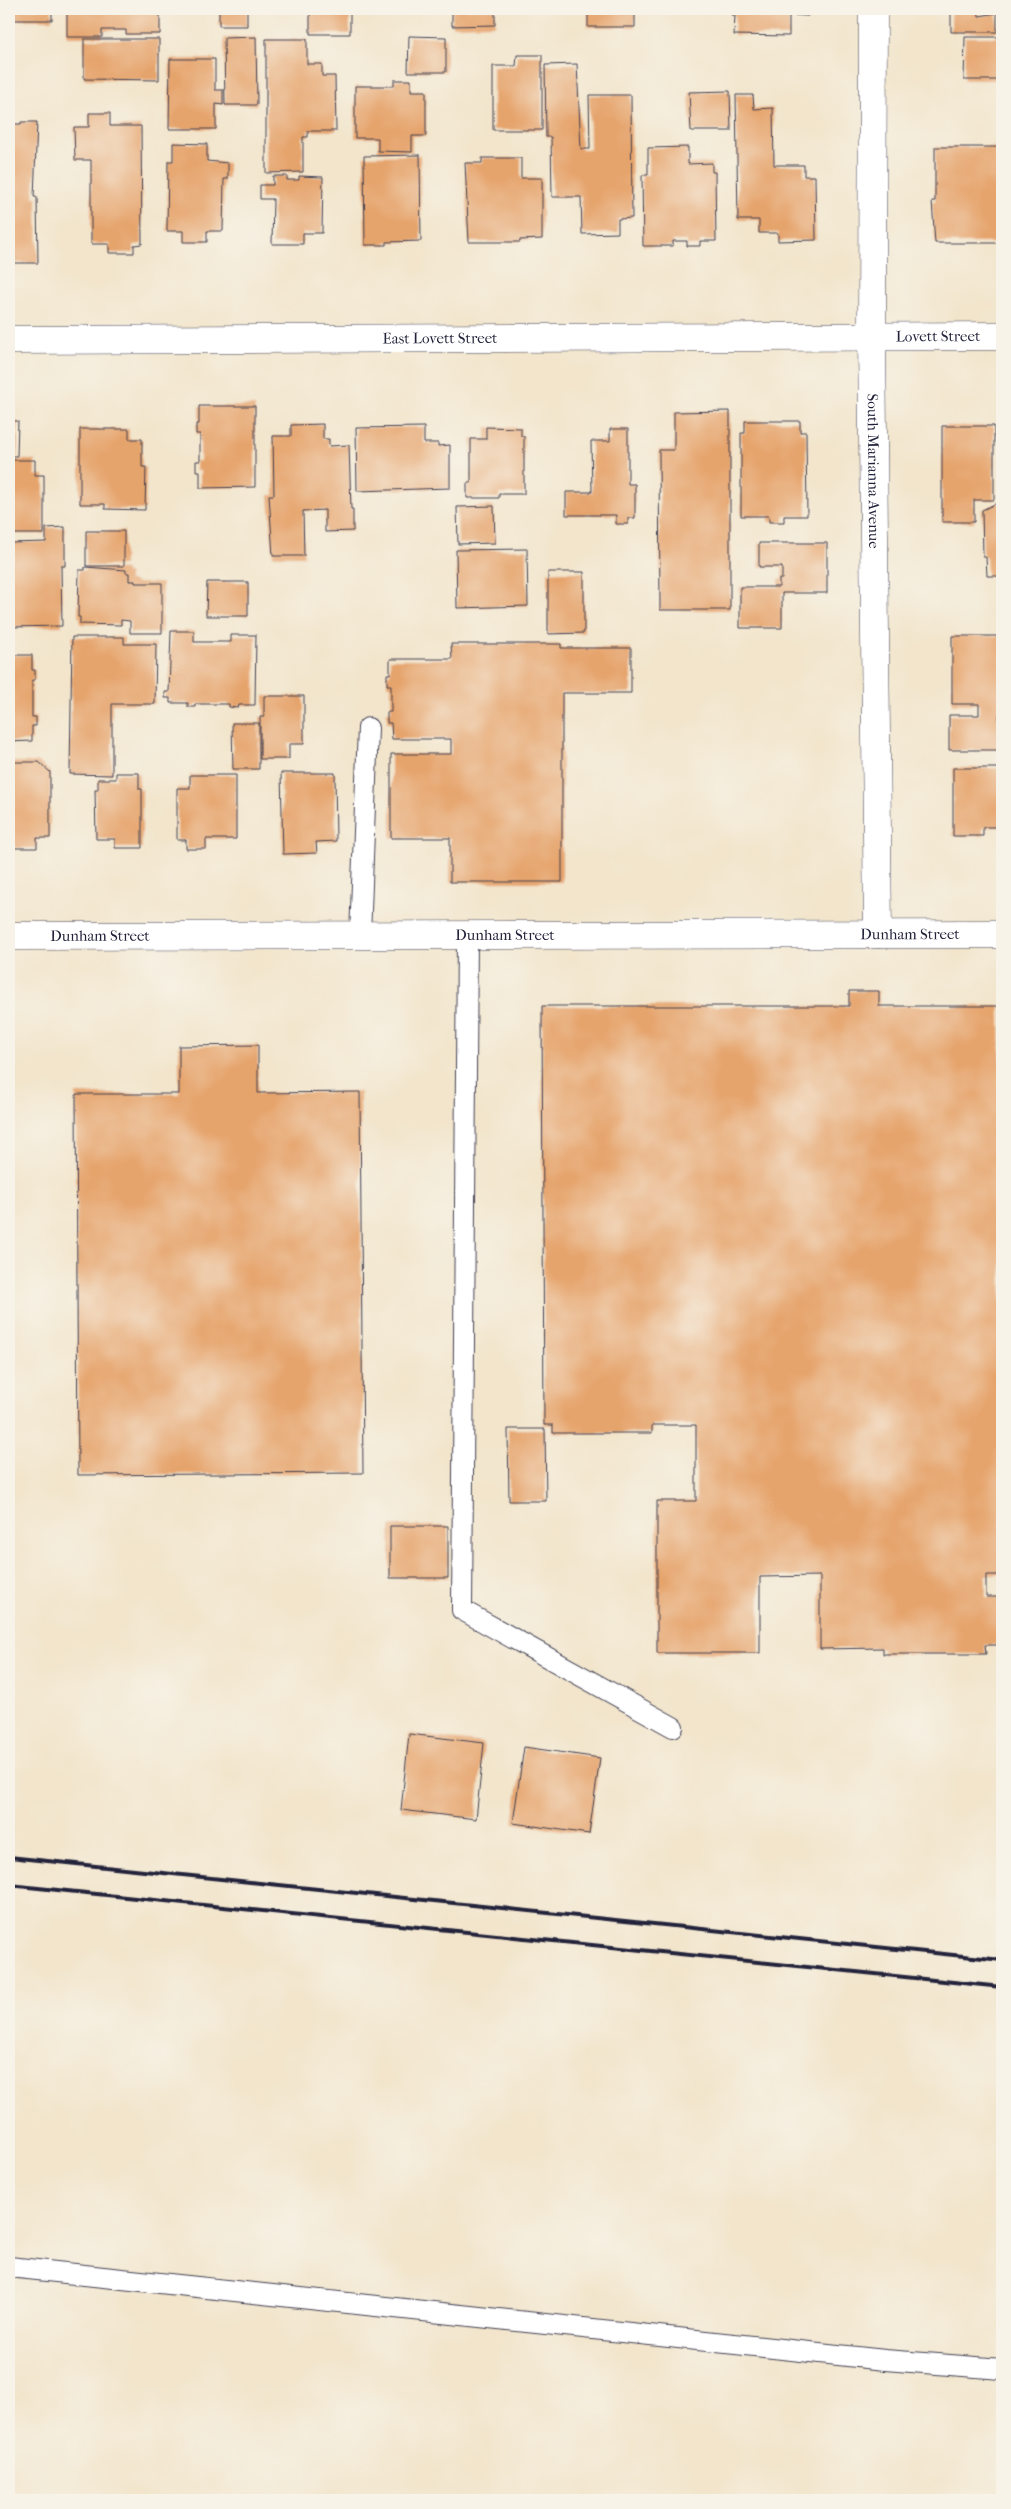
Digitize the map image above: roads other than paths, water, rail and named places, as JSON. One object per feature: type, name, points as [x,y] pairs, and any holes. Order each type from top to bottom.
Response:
[{"type":"street","name":"South Marianna Avenue","points":[[873,9],[872,336],[878,934]]},
{"type":"street","name":"Lovett Street","points":[[872,336],[1002,336]]},
{"type":"street","name":"East Lovett Street","points":[[9,340],[872,336]]},
{"type":"street","name":"Dunham Street","points":[[9,936],[1002,934]]},
{"type":"lane","points":[[360,936],[368,728]]},
{"type":"lane","points":[[467,936],[462,1610],[673,1727]]},
{"type":"lane","points":[[9,2267],[865,2358],[1002,2369]]},
{"type":"railway","points":[[9,1857],[1002,1960]]},
{"type":"railway","points":[[9,1885],[1002,1987]]}]
